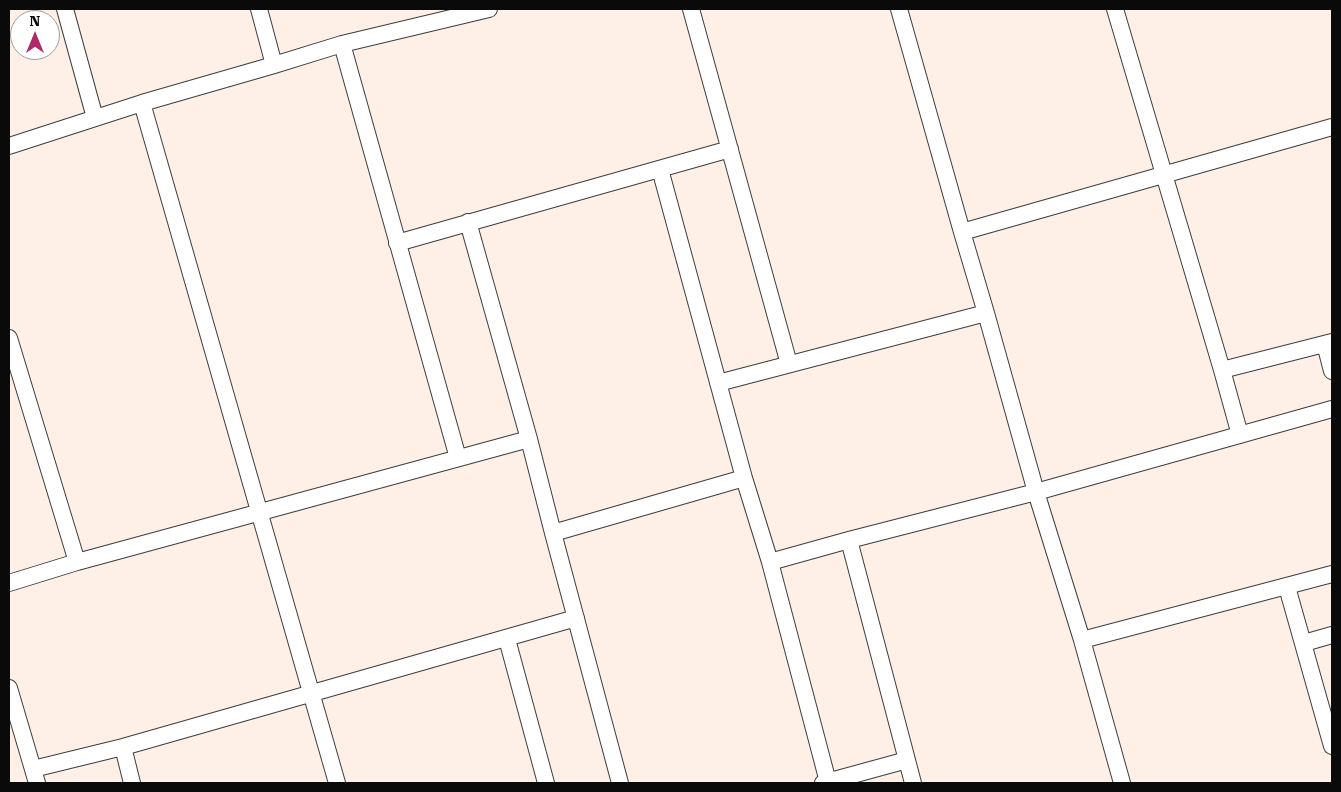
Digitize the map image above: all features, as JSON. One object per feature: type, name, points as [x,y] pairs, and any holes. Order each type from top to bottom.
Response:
[{"type":"street","points":[[65,9],[95,118]]},
{"type":"street","points":[[259,9],[274,65]]},
{"type":"street","points":[[9,146],[142,103],[342,44],[489,9]]},
{"type":"street","points":[[691,9],[789,364]]},
{"type":"street","points":[[899,9],[1036,492],[1082,640],[1122,783]]},
{"type":"street","points":[[1116,9],[1240,435]]},
{"type":"street","points":[[342,44],[458,458]]},
{"type":"street","points":[[142,103],[337,783]]},
{"type":"street","points":[[962,232],[1332,127]]},
{"type":"street","points":[[397,243],[730,149]]},
{"type":"street","points":[[660,169],[744,478],[770,562],[825,783],[907,760]]},
{"type":"street","points":[[468,222],[529,439],[552,533],[620,783]]},
{"type":"street","points":[[718,383],[986,313]]},
{"type":"street","points":[[1222,370],[1329,343],[1332,371]]},
{"type":"street","points":[[10,344],[77,562]]},
{"type":"street","points":[[770,562],[1036,492],[1332,409]]},
{"type":"street","points":[[9,583],[77,562],[529,439]]},
{"type":"street","points":[[552,533],[744,478]]},
{"type":"street","points":[[849,540],[914,783]]},
{"type":"street","points":[[1082,640],[1332,574]]},
{"type":"street","points":[[1287,587],[1332,746]]},
{"type":"street","points":[[9,688],[35,776],[311,693],[576,618]]},
{"type":"street","points":[[1304,643],[1332,635]]},
{"type":"street","points":[[507,639],[546,783]]},
{"type":"street","points":[[123,748],[132,783]]}]
